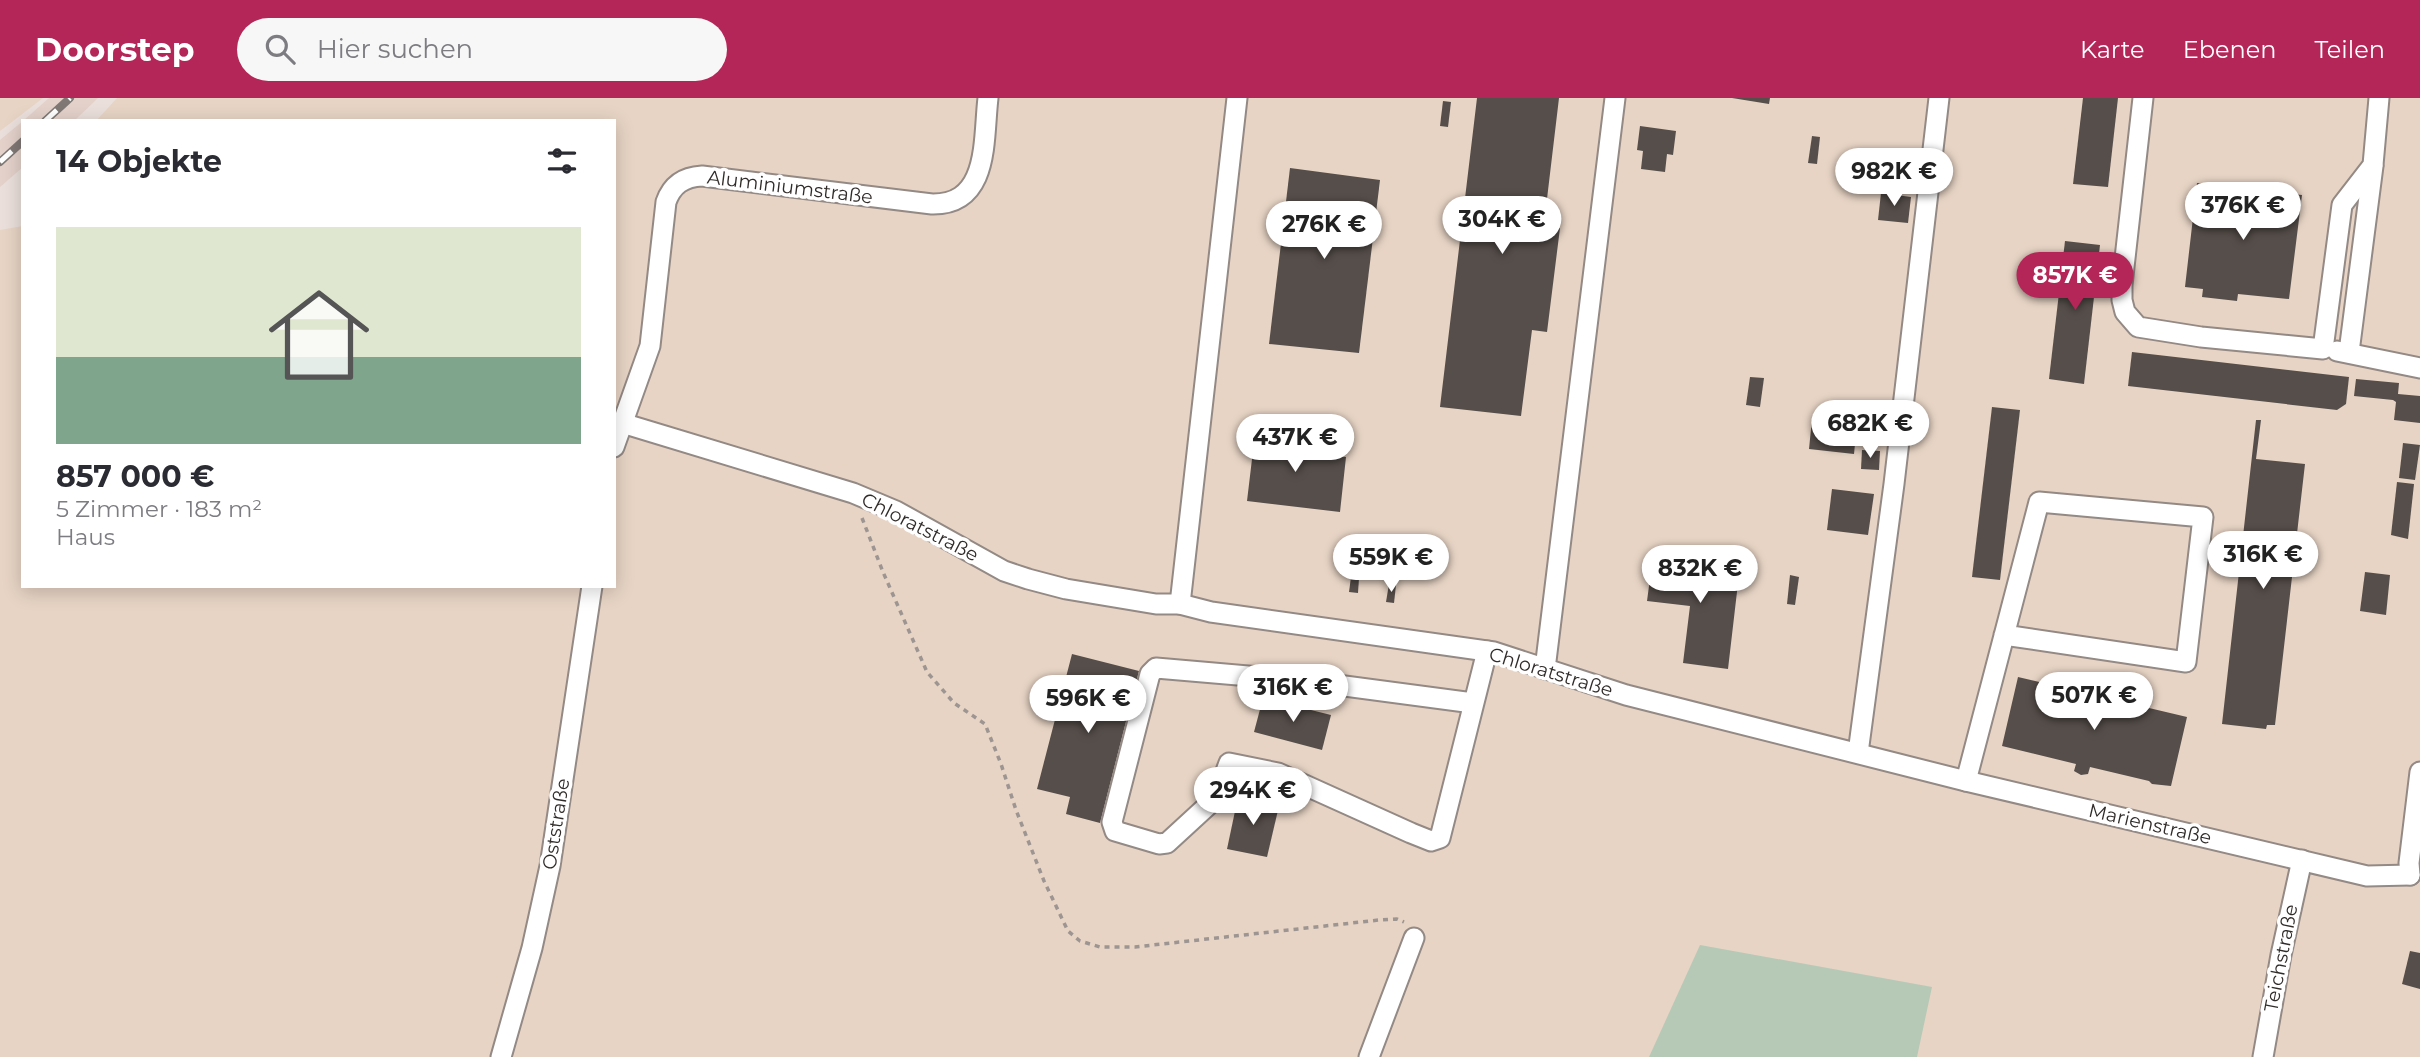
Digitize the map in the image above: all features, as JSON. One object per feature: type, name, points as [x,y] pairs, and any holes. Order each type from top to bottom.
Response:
[{"type":"street","name":"Aluminiumstraße","points":[[622,423],[650,346],[666,202],[678,183],[702,176],[932,204],[954,201],[969,191],[978,176],[988,98]]},
{"type":"street","points":[[1180,604],[1237,98]]},
{"type":"street","points":[[1545,669],[1615,98]]},
{"type":"street","points":[[1868,756],[1894,484],[1939,98]]},
{"type":"street","points":[[2143,98],[2122,285],[2125,312],[2133,323],[2138,327],[2201,337],[2349,352],[2420,368]]},
{"type":"street","points":[[2349,352],[2379,98]]},
{"type":"street","points":[[2323,349],[2342,205],[2373,165]]},
{"type":"street","points":[[616,441],[622,423]]},
{"type":"street","name":"Chloratstraße","points":[[622,423],[853,493],[896,511],[1004,571],[1028,579],[1066,589],[1130,600],[1180,604],[1211,612],[1486,651],[1626,695],[1868,756]]},
{"type":"street","points":[[1966,781],[2004,635],[2039,502],[2203,517],[2186,662],[2004,635]]},
{"type":"street","name":"Oststraße","points":[[501,1057],[532,948],[550,866],[592,588]]},
{"type":"street","points":[[1473,703],[1307,681],[1156,668],[1150,674],[1112,827],[1115,831],[1159,844],[1167,843],[1216,798],[1229,763],[1278,773],[1411,833],[1431,841],[1440,838],[1486,651]]},
{"type":"street","name":"Marienstraße","points":[[1868,756],[2367,876],[2415,880]]},
{"type":"street","points":[[2415,880],[2409,863],[2420,772]]},
{"type":"street","name":"Teichstraße","points":[[2263,1057],[2281,955],[2302,860]]},
{"type":"street","points":[[1369,1057],[1414,938]]},
{"type":"path","points":[[853,493],[883,572],[927,672],[954,703],[985,724],[1044,881],[1068,931],[1080,941],[1100,947],[1135,947],[1397,919],[1409,924],[1414,938]]},
{"type":"shaded area","points":[[0,98],[43,98],[0,131]]},
{"type":"shaded area","points":[[49,98],[98,98],[76,119],[25,119]]},
{"type":"shaded area","points":[[117,98],[2420,98],[2420,1057],[0,1057],[0,230],[21,226],[21,588],[616,588],[616,119],[98,119]]},
{"type":"shaded area","points":[[21,123],[21,169],[0,187],[0,140]]},
{"type":"green space","points":[[1700,945],[1932,987],[1917,1057],[1649,1057]]},
{"type":"building","points":[[1477,98],[1559,98],[1544,224],[1560,228],[1547,332],[1532,330],[1521,416],[1440,407]]},
{"type":"building","points":[[1732,98],[1770,98],[1769,104]]},
{"type":"building","points":[[2083,98],[2118,98],[2108,187],[2073,184]]},
{"type":"building","points":[[1443,101],[1451,102],[1448,127],[1440,126]]},
{"type":"building","points":[[1640,126],[1676,131],[1673,155],[1667,154],[1665,172],[1641,169],[1643,151],[1637,150]]},
{"type":"building","points":[[1812,136],[1820,137],[1817,164],[1808,163]]},
{"type":"building","points":[[1290,168],[1380,180],[1359,353],[1269,344]]},
{"type":"building","points":[[2267,182],[2285,184],[2284,193],[2302,195],[2289,299],[2238,294],[2237,301],[2202,297],[2203,289],[2185,287],[2197,183],[2266,191]]},
{"type":"building","points":[[1881,193],[1911,197],[1908,223],[1878,220]]},
{"type":"building","points":[[2065,241],[2100,245],[2084,384],[2049,379]]},
{"type":"building","points":[[2132,352],[2349,377],[2346,404],[2337,410],[2128,386]]},
{"type":"building","points":[[1750,377],[1764,378],[1760,407],[1746,405]]},
{"type":"building","points":[[2356,379],[2399,383],[2398,394],[2420,396],[2420,423],[2394,420],[2396,402],[2393,400],[2354,396]]},
{"type":"building","points":[[1992,407],[2020,410],[2000,580],[1972,577]]},
{"type":"building","points":[[1828,409],[1844,411],[1843,423],[1857,424],[1854,454],[1809,449],[1812,419],[1826,420]]},
{"type":"building","points":[[2256,420],[2261,420],[2256,459],[2305,464],[2275,725],[2267,725],[2266,729],[2222,724]]},
{"type":"building","points":[[1273,432],[1282,433],[1282,438],[1322,442],[1320,454],[1346,457],[1340,512],[1247,501],[1255,434],[1272,437]]},
{"type":"building","points":[[2403,443],[2420,445],[2415,480],[2399,478]]},
{"type":"building","points":[[1862,450],[1880,451],[1879,470],[1861,469]]},
{"type":"building","points":[[2397,482],[2414,484],[2408,539],[2391,535]]},
{"type":"building","points":[[1832,489],[1874,494],[1868,535],[1827,530]]},
{"type":"building","points":[[1653,556],[1740,566],[1728,669],[1683,663],[1690,606],[1647,601]]},
{"type":"building","points":[[2365,572],[2390,575],[2386,615],[2360,611]]},
{"type":"building","points":[[1790,575],[1799,577],[1795,605],[1787,604]]},
{"type":"building","points":[[1351,577],[1359,578],[1358,593],[1349,592]]},
{"type":"building","points":[[1389,584],[1396,585],[1394,603],[1386,602]]},
{"type":"building","points":[[1072,654],[1139,671],[1100,823],[1066,814],[1070,797],[1037,789]]},
{"type":"building","points":[[2018,677],[2187,717],[2171,786],[2152,784],[2090,767],[2088,774],[2081,775],[2074,771],[2076,764],[2002,746]]},
{"type":"building","points":[[1263,698],[1331,715],[1322,750],[1254,732]]},
{"type":"building","points":[[1238,797],[1279,806],[1267,857],[1227,849]]},
{"type":"building","points":[[2410,951],[2420,953],[2420,989],[2402,984]]},
{"type":"railway","points":[[47,119],[70,98]]},
{"type":"railway","points":[[0,162],[21,143]]}]
